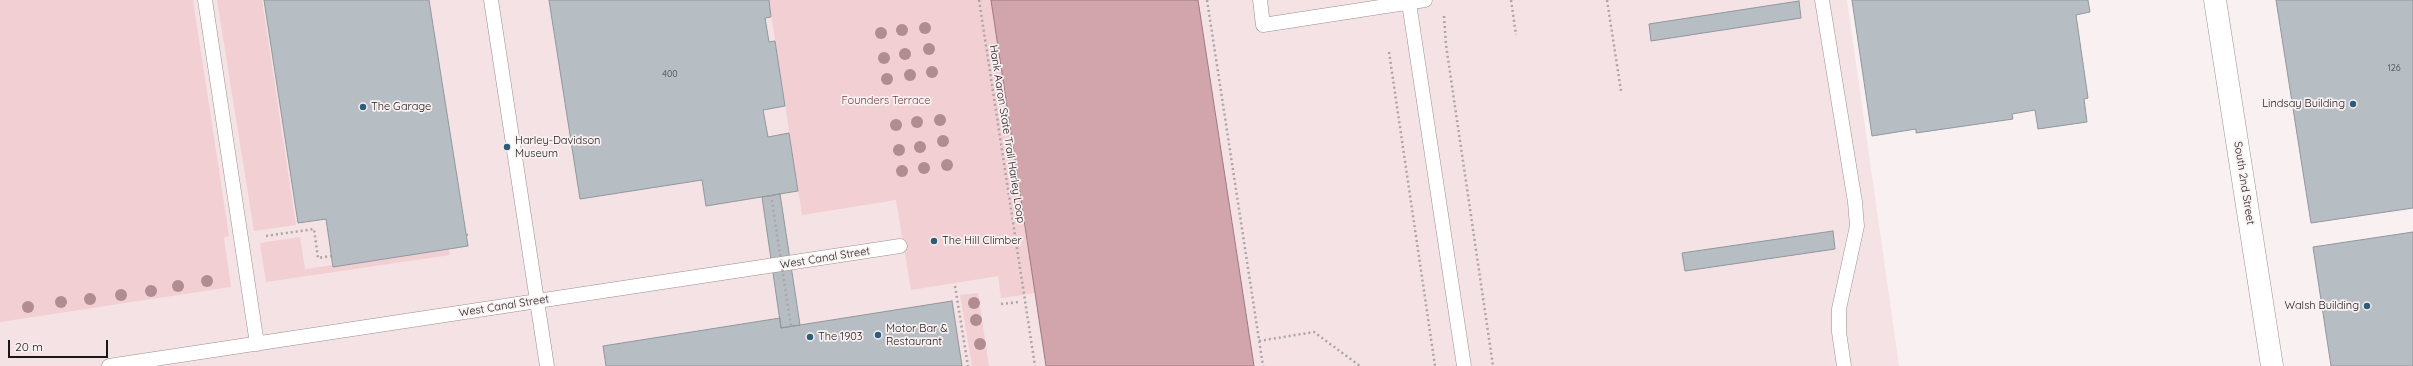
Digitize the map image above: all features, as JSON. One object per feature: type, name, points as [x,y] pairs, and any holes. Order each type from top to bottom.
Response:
[{"type":"street","name":"South 2nd Street","points":[[2215,0],[2272,366]]},
{"type":"lane","points":[[205,0],[257,344]]},
{"type":"lane","points":[[491,0],[547,366]]},
{"type":"lane","points":[[1260,0],[1263,25],[1425,0]]},
{"type":"lane","points":[[1822,0],[1855,202],[1857,226],[1839,309],[1839,332],[1844,366]]},
{"type":"lane","points":[[1409,2],[1464,366]]},
{"type":"lane","name":"West Canal Street","points":[[109,366],[900,246]]},
{"type":"path","name":"Hank Aaron State Trail Harley Loop","points":[[978,0],[1035,366]]},
{"type":"path","points":[[1207,0],[1263,366]]},
{"type":"path","points":[[1511,0],[1516,35]]},
{"type":"path","points":[[1607,0],[1621,90]]},
{"type":"path","points":[[1444,15],[1446,45],[1493,366]]},
{"type":"path","points":[[1389,54],[1435,366]]},
{"type":"path","points":[[771,196],[791,326]]},
{"type":"path","points":[[241,240],[314,229],[318,258],[331,256]]},
{"type":"path","points":[[466,235],[471,234]]},
{"type":"path","points":[[955,286],[968,366]]},
{"type":"path","points":[[1001,304],[1019,302]]},
{"type":"path","points":[[1259,341],[1314,332],[1360,366]]},
{"type":"shaded area","name":"Harley-Davidson Museum","points":[[0,0],[991,0],[1046,366],[0,366]]},
{"type":"shaded area","points":[[991,0],[1198,0],[1254,366],[1046,366]]},
{"type":"shaded area","points":[[1198,0],[1847,0],[1899,366],[1254,366]]},
{"type":"green space","points":[[0,0],[193,0],[229,236],[224,238],[231,287],[0,322]]},
{"type":"green space","points":[[217,0],[262,0],[296,225],[254,231]]},
{"type":"green space","name":"Founders Terrace","points":[[769,0],[991,0],[1035,293],[1001,298],[998,276],[911,290],[896,200],[802,215]]},
{"type":"green space","points":[[300,237],[305,269],[333,265],[334,267],[449,249],[450,255],[266,282],[260,243]]},
{"type":"green space","points":[[978,293],[989,366],[972,366],[960,295]]},
{"type":"building","name":"The Garage","points":[[264,0],[429,0],[468,246],[333,267],[326,219],[298,223]]},
{"type":"building","name":"Harley-Davidson Museum","points":[[549,0],[769,0],[771,17],[765,18],[769,42],[775,41],[785,106],[763,110],[768,137],[789,133],[798,191],[706,206],[702,180],[580,199]]},
{"type":"building","points":[[1852,0],[2088,0],[2090,12],[2076,15],[2088,98],[2084,99],[2087,122],[2038,129],[2035,110],[2012,114],[2013,119],[1916,133],[1916,129],[1872,136]]},
{"type":"building","name":"Lindsay Building","points":[[2276,0],[2413,0],[2413,208],[2311,223]]},
{"type":"building","points":[[1799,1],[1801,18],[1651,41],[1649,24]]},
{"type":"building","points":[[780,194],[800,325],[781,328],[762,197]]},
{"type":"building","points":[[1833,231],[1835,249],[1685,271],[1682,253]]},
{"type":"building","name":"Walsh Building","points":[[2413,232],[2413,366],[2331,366],[2313,247]]},
{"type":"building","name":"The 1903","points":[[952,301],[962,366],[606,366],[603,346],[780,318],[781,328]]},
{"type":"place","name":"Lindsay Building","points":[[2353,104]]},
{"type":"place","name":"The Garage","points":[[363,107]]},
{"type":"place","name":"Harley-Davidson Museum","points":[[507,147]]},
{"type":"place","name":"The Hill Climber","points":[[934,241]]},
{"type":"place","name":"Walsh Building","points":[[2367,306]]},
{"type":"place","name":"Motor Bar & Restaurant","points":[[878,335]]},
{"type":"place","name":"The 1903","points":[[810,337]]}]
